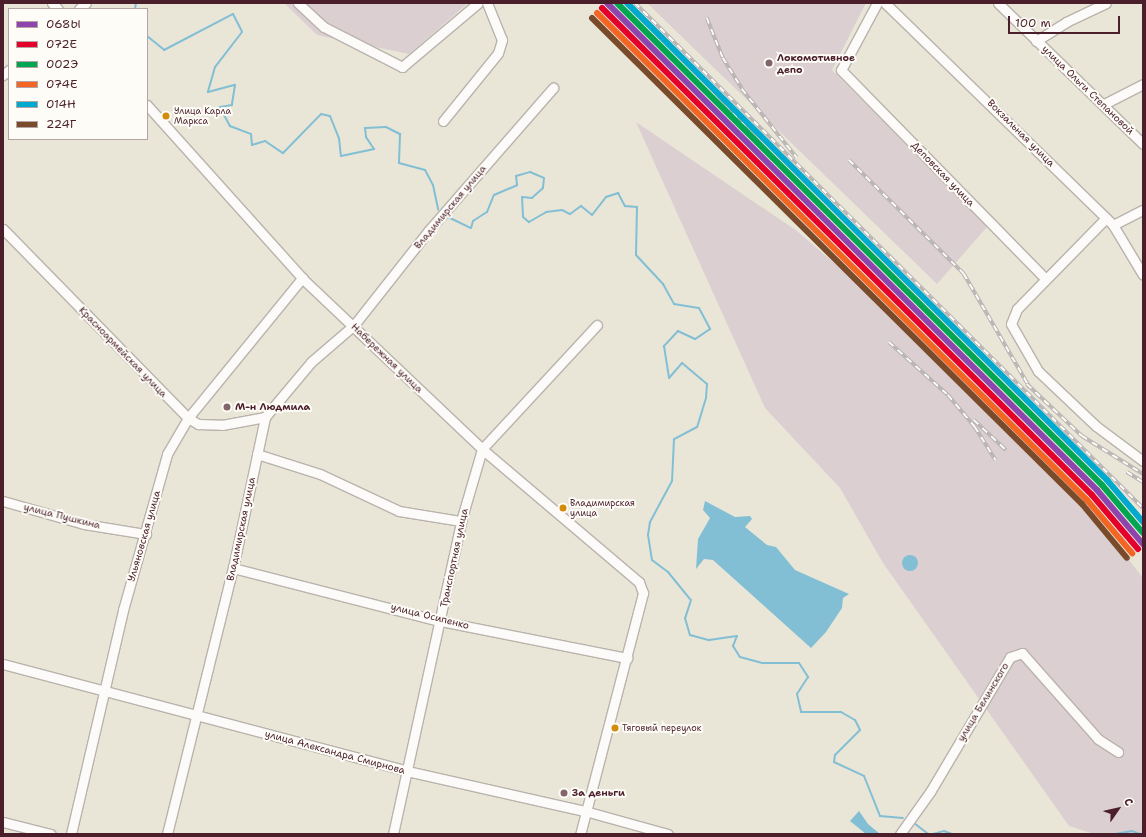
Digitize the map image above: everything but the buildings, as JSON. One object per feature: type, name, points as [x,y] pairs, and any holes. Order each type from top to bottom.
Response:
[{"type":"street","points":[[298,3],[324,27],[402,67],[478,3]]},
{"type":"street","points":[[443,121],[498,53],[502,40],[487,3]]},
{"type":"street","name":"Деповская улица","points":[[877,3],[840,70],[1045,278]]},
{"type":"street","name":"Вокзальная улица","points":[[886,3],[1113,225],[1143,274]]},
{"type":"street","name":"улица Ольги Степановой","points":[[998,3],[1036,41],[1104,104],[1143,144]]},
{"type":"street","points":[[1036,41],[1066,22],[1106,3]]},
{"type":"street","points":[[1104,104],[1143,84]]},
{"type":"street","name":"Владимирская улица","points":[[167,834],[233,568],[265,417],[310,362],[354,325],[429,230],[553,88]]},
{"type":"street","name":"Набережная улица","points":[[148,106],[302,278],[354,325],[482,449],[639,582],[643,593],[627,658]]},
{"type":"street","points":[[1113,225],[1143,210]]},
{"type":"street","points":[[1106,218],[1045,278],[1017,309],[1011,324],[1038,371],[1096,426],[1143,461]]},
{"type":"street","name":"Красноармейская улица","points":[[3,229],[188,418],[198,424],[222,425],[265,417]]},
{"type":"street","name":"Ульяновская улица","points":[[71,834],[106,690],[123,610],[146,534],[167,454],[188,418],[302,278]]},
{"type":"street","name":"Транспортная улица","points":[[392,834],[461,521],[482,449],[597,325]]},
{"type":"street","points":[[257,454],[320,474],[399,511],[461,521]]},
{"type":"street","name":"улица Пушкина","points":[[3,501],[84,524],[146,534]]},
{"type":"street","name":"улица Осипенко","points":[[233,568],[440,620],[627,658]]},
{"type":"street","name":"улица Белинского","points":[[900,834],[930,792],[1010,657],[1022,653],[1098,739],[1118,752]]},
{"type":"street","points":[[580,834],[627,658]]},
{"type":"street","name":"улица Александра Смирнова","points":[[3,664],[106,690],[196,716],[407,771],[585,811],[668,834]]},
{"type":"street","points":[[3,822],[50,834]]},
{"type":"shaded area","points":[[284,3],[468,3],[409,54],[317,35]]},
{"type":"shaded area","points":[[647,3],[866,3],[832,70],[987,227],[937,284]]},
{"type":"shaded area","points":[[636,122],[797,231],[1033,434],[1143,578],[1143,834],[1094,834],[1069,826],[883,563],[840,488],[765,408]]},
{"type":"water","points":[[705,501],[735,517],[750,516],[752,519],[745,527],[767,545],[776,547],[795,570],[849,594],[843,598],[842,608],[826,632],[811,648],[713,560],[704,559],[696,569],[698,539],[710,518],[703,510]]},
{"type":"water","points":[[907,555],[913,555],[918,560],[916,569],[913,571],[907,571],[902,566],[902,560]]},
{"type":"water","points":[[859,811],[868,824],[880,834],[866,834],[850,821]]},
{"type":"waterway","points":[[135,8],[136,3]]},
{"type":"waterway","points":[[148,37],[164,50],[233,14],[242,32],[215,67],[208,92],[235,85],[232,105],[220,107],[216,113],[223,113],[230,126],[251,134],[252,145],[265,141],[283,153],[321,114],[330,116],[339,138],[341,156],[374,149],[366,137],[365,128],[386,127],[400,134],[399,163],[425,170],[433,185],[438,209]]},
{"type":"waterway","points":[[448,217],[471,228],[473,221],[487,212],[494,195],[517,185],[516,176],[530,172],[544,178],[543,188],[532,198],[522,197],[523,217],[529,222],[546,212],[562,210],[570,214],[581,206],[592,215],[606,197],[618,193],[625,206],[637,207],[636,255],[663,284],[674,304],[699,308],[710,329],[695,339],[678,331],[664,346],[669,378],[682,363],[707,384],[706,398],[697,427],[674,439],[672,481],[650,522],[648,535],[652,560],[668,572],[691,600],[685,618],[690,635],[709,640],[737,636],[733,646],[740,657],[763,663],[799,663],[808,677],[797,694],[801,712],[841,712],[855,720],[860,730],[835,755],[834,762],[864,776],[880,816],[903,818]]},
{"type":"waterway","points":[[914,823],[928,834]]},
{"type":"waterway","points":[[933,834],[944,831],[952,834]]},
{"type":"waterway","points":[[1115,834],[1132,831],[1140,834]]},
{"type":"railway","points":[[626,3],[707,83]]},
{"type":"railway","points":[[635,3],[1143,508]]},
{"type":"railway","points":[[707,18],[723,58],[742,89],[797,158]]},
{"type":"railway","points":[[710,86],[771,156]]},
{"type":"railway","points":[[849,160],[964,274],[1030,388]]},
{"type":"railway","points":[[889,342],[948,395],[975,427],[996,460]]},
{"type":"railway","points":[[1027,384],[1082,436],[1143,474]]},
{"type":"railway","points":[[974,420],[1006,450]]},
{"type":"railway","points":[[1127,472],[1143,482]]},
{"type":"transit line","name":"068Ы","points":[[607,3],[1097,490],[1143,544]]},
{"type":"transit line","name":"002Э","points":[[617,3],[1102,485],[1143,533]]},
{"type":"transit line","name":"014Н","points":[[627,3],[1107,480],[1143,522]]},
{"type":"transit line","name":"072Е","points":[[602,8],[1092,495],[1138,549]]},
{"type":"transit line","name":"074Е","points":[[597,13],[1087,500],[1132,553]]},
{"type":"transit line","name":"224Г","points":[[592,18],[1082,504],[1127,558]]},
{"type":"place","name":"Локомотивное депо","points":[[769,63]]},
{"type":"place","name":"Улица Карла Маркса","points":[[166,116]]},
{"type":"place","name":"М-н Людмила","points":[[227,407]]},
{"type":"place","name":"Владимирская улица","points":[[563,508]]},
{"type":"place","name":"Тяговый переулок","points":[[615,728]]},
{"type":"place","name":"За деньги","points":[[564,793]]}]
